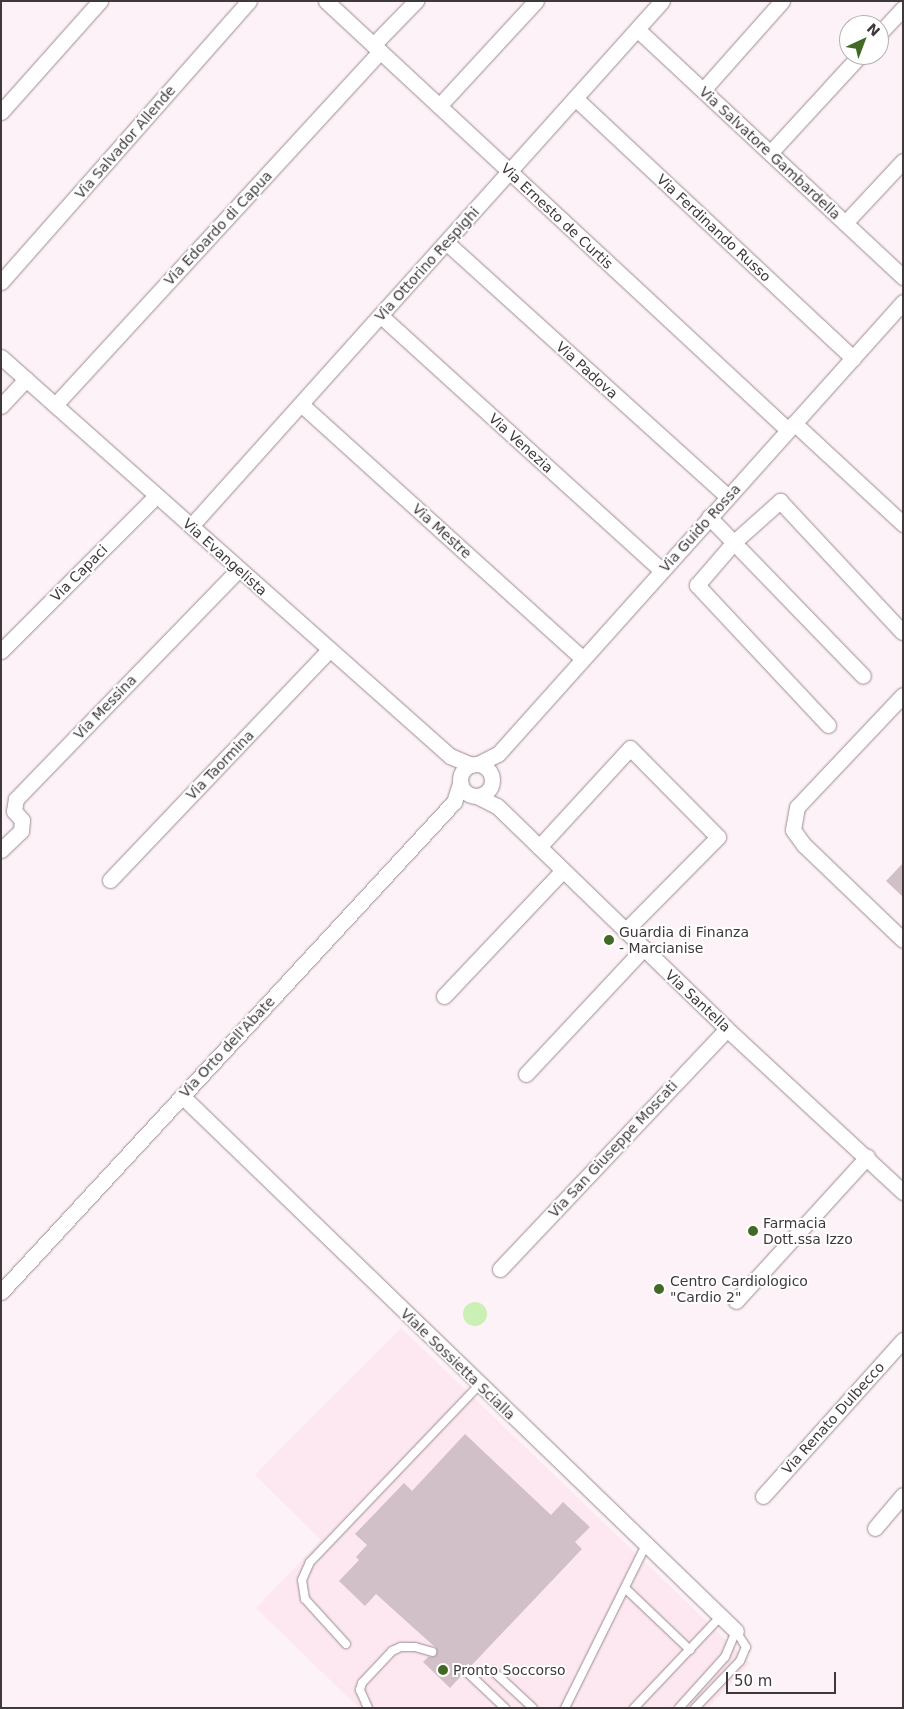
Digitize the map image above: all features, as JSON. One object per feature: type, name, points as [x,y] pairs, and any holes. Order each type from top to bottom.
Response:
[{"type":"street","points":[[1,112],[100,1]]},
{"type":"street","name":"Via Salvador Allende","points":[[1,282],[249,1]]},
{"type":"street","name":"Via Ernesto de Curtis","points":[[326,1],[510,172],[791,427],[903,524]]},
{"type":"street","name":"Via Edoardo di Capua","points":[[55,405],[377,48],[416,1]]},
{"type":"street","points":[[439,106],[536,1]]},
{"type":"street","name":"Via Ottorino Respighi","points":[[191,526],[382,316],[662,1]]},
{"type":"street","points":[[703,90],[782,1]]},
{"type":"street","points":[[889,23],[903,8]]},
{"type":"street","name":"Via Salvatore Gambardella","points":[[637,29],[903,277]]},
{"type":"street","points":[[770,153],[851,65]]},
{"type":"street","name":"Via Ferdinando Russo","points":[[576,98],[853,358]]},
{"type":"street","points":[[845,223],[903,161]]},
{"type":"street","name":"Via Padova","points":[[446,243],[728,497]]},
{"type":"street","name":"Via Guido Rossa","points":[[460,779],[475,764],[498,754],[582,658],[903,302]]},
{"type":"street","name":"Via Venezia","points":[[382,316],[661,570]]},
{"type":"street","name":"Via Evangelista","points":[[1,357],[450,756],[486,767],[491,781]]},
{"type":"street","points":[[1,406],[26,379]]},
{"type":"street","name":"Via Mestre","points":[[302,405],[582,658]]},
{"type":"street","name":"Via Capaci","points":[[1,651],[156,496]]},
{"type":"street","points":[[828,725],[697,585],[734,542],[780,500],[902,632]]},
{"type":"street","points":[[710,517],[863,676]]},
{"type":"street","name":"Via Messina","points":[[1,850],[21,831],[22,820],[14,811],[16,799],[239,569]]},
{"type":"street","name":"Via Taormina","points":[[110,880],[329,650]]},
{"type":"street","points":[[903,695],[797,807],[793,830],[804,846],[903,940]]},
{"type":"street","points":[[539,847],[630,748],[718,837],[625,931]]},
{"type":"street","name":"Via Guido Rossa","points":[[491,781],[498,754]]},
{"type":"street","name":"Via Evangelista","points":[[450,756],[460,779],[475,796]]},
{"type":"street","name":"Via Orto dell'Abate","points":[[1,1292],[454,802],[460,779]]},
{"type":"street","name":"Via Orto dell'Abate","points":[[454,802],[475,796],[491,781]]},
{"type":"street","name":"Via Santella","points":[[491,781],[497,806]]},
{"type":"street","name":"Via Santella","points":[[475,796],[497,806],[727,1029],[903,1192]]},
{"type":"street","points":[[444,996],[563,870]]},
{"type":"street","points":[[526,1074],[643,949]]},
{"type":"street","name":"Via San Giuseppe Moscati","points":[[500,1269],[727,1029]]},
{"type":"street","name":"Viale Sossietta Scialla","points":[[182,1096],[645,1547],[736,1632]]},
{"type":"street","points":[[736,1300],[867,1157]]},
{"type":"street","name":"Via Renato Dulbecco","points":[[763,1496],[903,1340]]},
{"type":"street","points":[[875,1528],[903,1495]]},
{"type":"lane","points":[[346,1644],[305,1599],[302,1580],[310,1562],[479,1385]]},
{"type":"lane","points":[[565,1708],[645,1547]]},
{"type":"lane","points":[[625,1588],[690,1650]]},
{"type":"lane","points":[[634,1708],[720,1617]]},
{"type":"lane","points":[[679,1708],[724,1657],[736,1632]]},
{"type":"lane","points":[[695,1708],[740,1661],[746,1648],[736,1632]]},
{"type":"lane","points":[[368,1708],[360,1690],[362,1683],[392,1651],[400,1647],[415,1647],[432,1652]]},
{"type":"lane","points":[[466,1671],[506,1708]]},
{"type":"lane","points":[[493,1672],[533,1708]]},
{"type":"shaded area","points":[[401,1328],[750,1663],[708,1708],[359,1708],[256,1608],[321,1540],[255,1475]]},
{"type":"green space","points":[[475,1302],[483,1306],[487,1314],[483,1322],[475,1326],[467,1322],[463,1314],[467,1306]]},
{"type":"building","points":[[903,863],[903,897],[886,881]]},
{"type":"building","points":[[465,1434],[551,1515],[563,1502],[590,1527],[575,1542],[582,1549],[470,1667],[462,1667],[462,1675],[450,1688],[423,1662],[428,1657],[436,1656],[436,1648],[376,1594],[365,1606],[339,1581],[359,1560],[356,1557],[367,1545],[355,1534],[404,1483],[412,1491]]},
{"type":"place","name":"Guardia di Finanza - Marcianise","points":[[609,940]]},
{"type":"place","name":"Farmacia Dott.ssa Izzo","points":[[753,1231]]},
{"type":"place","name":"Centro Cardiologico \"Cardio 2\"","points":[[659,1289]]},
{"type":"place","name":"Pronto Soccorso","points":[[443,1670]]}]
